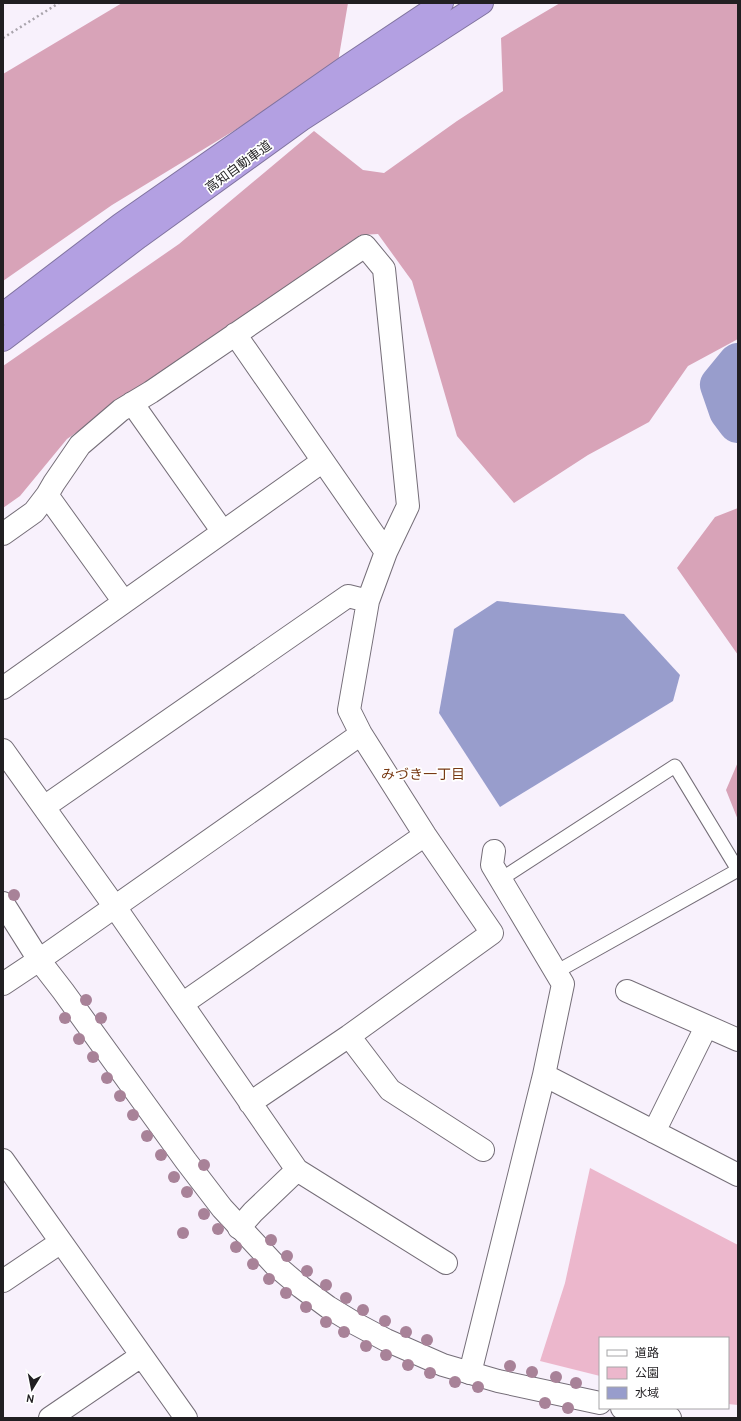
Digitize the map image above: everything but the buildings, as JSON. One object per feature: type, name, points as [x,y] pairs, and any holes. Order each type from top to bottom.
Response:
[{"type":"highway","name":"高知自動車道","points":[[3,314],[121,224],[346,67],[442,3]]},
{"type":"highway","name":"高知自動車道","points":[[3,340],[139,237],[301,120],[482,3]]},
{"type":"street","points":[[3,534],[34,512],[80,445],[121,410],[365,246],[384,269],[408,506],[386,552],[368,601],[349,710],[361,734],[425,835],[492,933],[349,1036],[250,1103]]},
{"type":"street","points":[[235,334],[386,552]]},
{"type":"street","points":[[132,403],[223,532]]},
{"type":"street","points":[[3,688],[323,461]]},
{"type":"street","points":[[47,495],[124,602]]},
{"type":"street","points":[[44,807],[348,596],[368,601]]},
{"type":"street","points":[[3,984],[361,734]]},
{"type":"street","points":[[3,750],[115,907],[297,1170],[446,1264]]},
{"type":"street","points":[[182,1004],[425,835]]},
{"type":"street","points":[[470,1373],[544,1075],[563,984],[492,865],[494,851]]},
{"type":"street","points":[[3,903],[39,960],[63,990],[186,1161],[222,1208],[275,1265],[301,1287],[328,1307],[386,1340],[443,1366],[498,1381],[599,1403]]},
{"type":"street","points":[[627,991],[738,1040]]},
{"type":"street","points":[[654,1132],[706,1027]]},
{"type":"street","points":[[349,1036],[390,1090],[483,1150]]},
{"type":"street","points":[[544,1075],[738,1175]]},
{"type":"street","points":[[3,1160],[186,1418]]},
{"type":"street","points":[[239,1228],[253,1212],[297,1170]]},
{"type":"street","points":[[3,1281],[61,1242]]},
{"type":"street","points":[[50,1418],[141,1356]]},
{"type":"street","points":[[627,1409],[670,1418]]},
{"type":"lane","points":[[500,879],[675,766],[738,870],[556,972]]},
{"type":"path","points":[[3,38],[59,3]]},
{"type":"green space","points":[[590,1168],[738,1245],[738,1405],[729,1404],[729,1337],[599,1337],[599,1376],[540,1361],[565,1283]]},
{"type":"shaded area","points":[[122,3],[348,3],[338,62],[263,113],[112,205],[3,281],[3,74]]},
{"type":"shaded area","points":[[560,3],[738,3],[738,339],[688,366],[649,422],[588,455],[514,503],[457,436],[412,281],[378,234],[360,235],[67,439],[20,496],[3,508],[3,366],[179,244],[314,131],[363,170],[384,173],[457,121],[503,91],[501,38]]},
{"type":"shaded area","points":[[738,508],[738,655],[677,568],[715,517]]},
{"type":"shaded area","points":[[738,762],[738,820],[726,790]]},
{"type":"water","points":[[497,601],[624,614],[680,675],[673,701],[500,807],[439,713],[454,629]]},
{"type":"waterway","points":[[738,363],[720,385],[729,411],[738,423]]},
{"type":"district","name":"みづき一丁目","points":[[423,774]]}]
